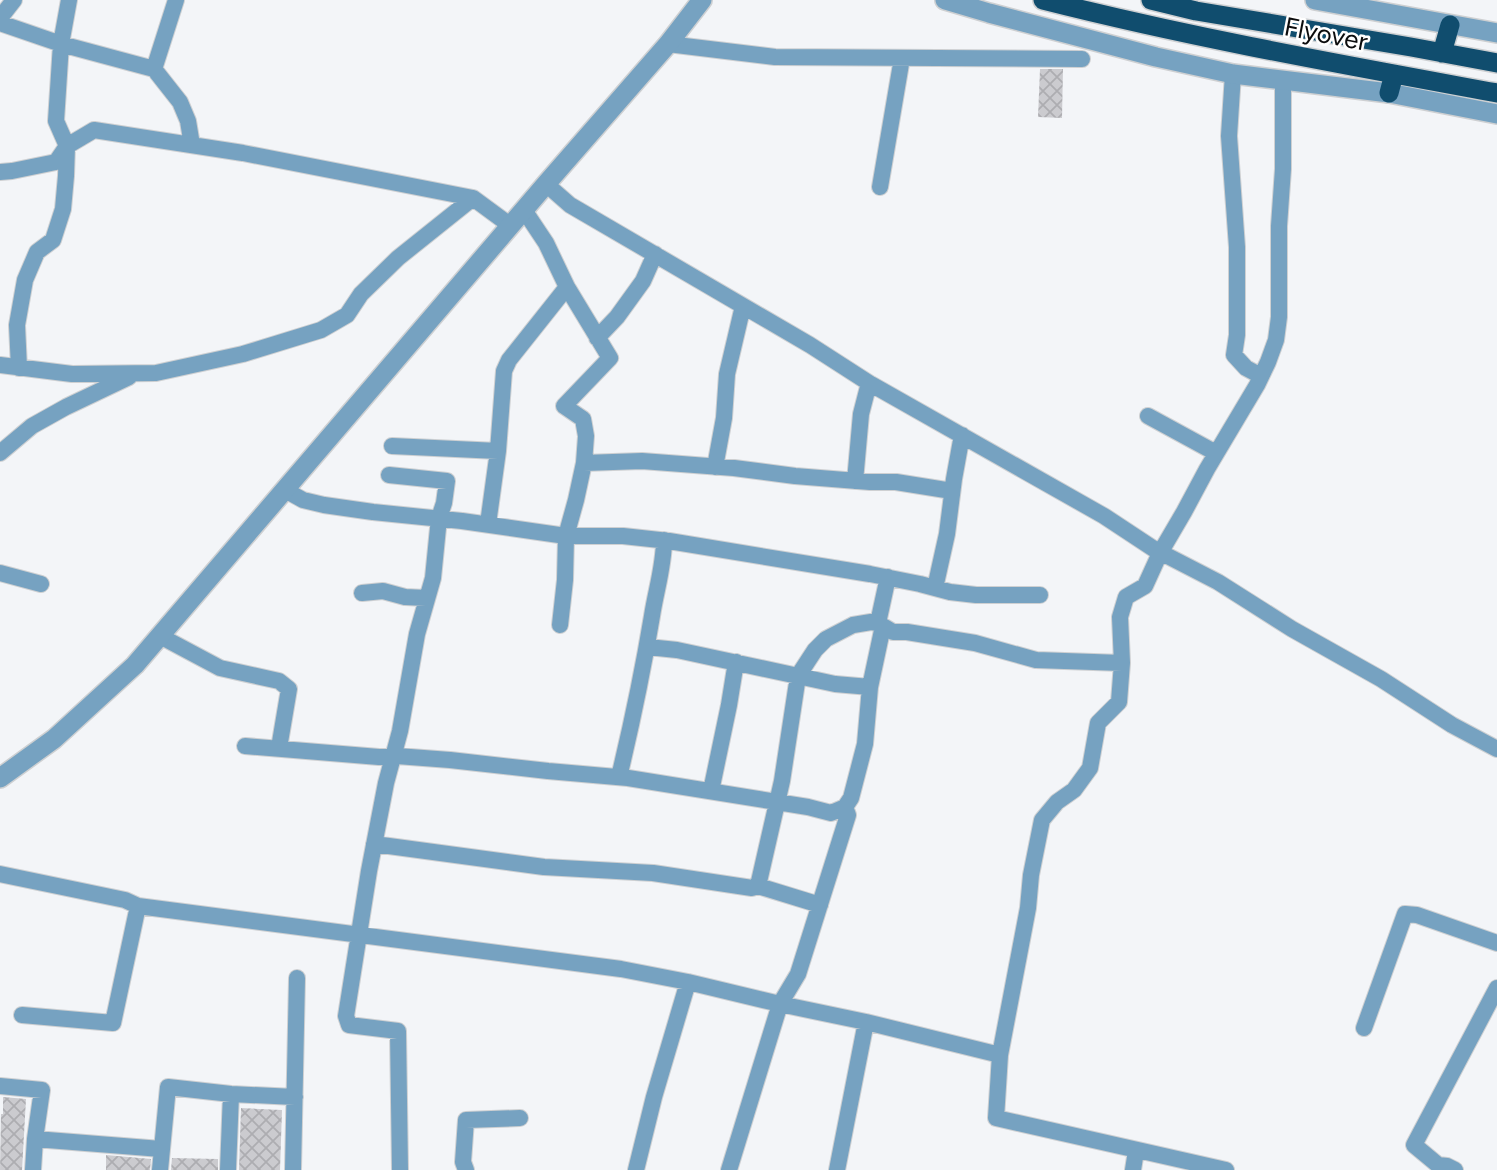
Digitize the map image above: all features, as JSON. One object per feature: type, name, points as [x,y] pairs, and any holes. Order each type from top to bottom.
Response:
[{"type":"highway","name":"Flyover","points":[[1043,0],[1128,21],[1282,52],[1391,84],[1497,93]]},
{"type":"highway","name":"Flyover","points":[[1151,0],[1196,11],[1497,64]]},
{"type":"highway","points":[[1442,53],[1450,24]]},
{"type":"street","points":[[0,18],[14,0]]},
{"type":"street","points":[[19,368],[17,326],[25,280],[37,252],[53,240],[63,209],[66,146],[56,121],[61,44],[69,0]]},
{"type":"street","points":[[154,69],[176,0]]},
{"type":"street","points":[[0,778],[54,739],[135,665],[668,44],[702,0]]},
{"type":"street","points":[[945,0],[1233,75],[1283,80],[1391,84],[1497,114]]},
{"type":"street","points":[[1315,0],[1497,33]]},
{"type":"street","points":[[0,23],[61,44],[154,69],[180,102],[188,121],[192,145]]},
{"type":"street","points":[[668,44],[775,57],[1082,59]]},
{"type":"street","points":[[880,187],[902,58]]},
{"type":"street","points":[[1233,75],[1229,136],[1237,247],[1237,335],[1234,355],[1246,368],[1261,376]]},
{"type":"street","points":[[1226,1170],[996,1118],[1000,1055],[1042,820],[1057,802],[1074,790],[1090,768],[1098,723],[1119,702],[1122,663],[1120,617],[1126,597],[1146,586],[1160,552],[1257,386],[1276,340],[1283,169],[1283,80]]},
{"type":"street","points":[[0,172],[56,162],[66,146],[94,130],[243,152],[473,198],[511,226]]},
{"type":"street","points":[[546,184],[569,205],[810,345],[869,383],[1104,516],[1160,552],[1218,582],[1292,629],[1497,749]]},
{"type":"street","points":[[0,365],[72,374],[156,373],[243,354],[321,330],[347,315],[361,294],[398,258],[473,198]]},
{"type":"street","points":[[524,210],[546,243],[567,287],[610,358],[565,406],[583,419],[586,436],[584,464],[566,536],[560,625]]},
{"type":"street","points":[[597,338],[617,317],[643,281],[655,254]]},
{"type":"street","points":[[488,524],[505,371],[509,360],[567,287]]},
{"type":"street","points":[[715,467],[724,418],[727,374],[743,306]]},
{"type":"street","points":[[0,453],[32,426],[138,373]]},
{"type":"street","points":[[855,481],[861,414],[869,383]]},
{"type":"street","points":[[1148,416],[1216,453]]},
{"type":"street","points":[[935,588],[947,534],[962,435]]},
{"type":"street","points":[[392,446],[498,451]]},
{"type":"street","points":[[584,464],[642,461],[855,481],[896,482],[952,491]]},
{"type":"street","points":[[389,474],[447,481],[439,518],[433,578],[411,664],[400,731],[374,844],[346,1016],[349,1025],[398,1031],[400,1170]]},
{"type":"street","points":[[285,490],[303,500],[324,505],[566,536],[623,536],[664,540],[887,577],[950,592],[976,595],[1040,595]]},
{"type":"street","points":[[619,777],[648,646],[664,540]]},
{"type":"street","points":[[0,573],[41,584]]},
{"type":"street","points":[[244,746],[450,760],[619,777],[831,813],[845,807],[851,798],[865,744],[870,687],[887,577]]},
{"type":"street","points":[[362,593],[383,590],[405,597],[426,598]]},
{"type":"street","points":[[758,886],[782,780],[798,676],[815,650],[826,639],[853,625],[871,622],[893,632],[975,643],[1036,660],[1122,663]]},
{"type":"street","points":[[160,636],[220,668],[279,681],[289,689],[279,748]]},
{"type":"street","points":[[648,646],[835,684],[870,687]]},
{"type":"street","points":[[711,791],[736,662]]},
{"type":"street","points":[[729,1170],[780,1004],[798,974],[848,816],[845,807]]},
{"type":"street","points":[[374,844],[544,867],[653,873],[752,888],[758,886],[820,905]]},
{"type":"street","points":[[0,874],[125,900],[138,906],[621,969],[866,1022],[1000,1055]]},
{"type":"street","points":[[22,1015],[113,1023],[138,906]]},
{"type":"street","points":[[1364,1028],[1405,914],[1417,915],[1497,943]]},
{"type":"street","points":[[293,1170],[297,978]]},
{"type":"street","points":[[636,1170],[654,1097],[688,982]]},
{"type":"street","points":[[1455,1170],[1438,1165],[1415,1145],[1497,988]]},
{"type":"street","points":[[837,1170],[866,1022]]},
{"type":"street","points":[[0,1086],[42,1090],[33,1170]]},
{"type":"street","points":[[160,1170],[168,1087],[296,1097]]},
{"type":"street","points":[[228,1170],[231,1094]]},
{"type":"street","points":[[466,1170],[463,1162],[466,1120],[520,1118]]},
{"type":"street","points":[[35,1139],[161,1149]]},
{"type":"street","points":[[1132,1170],[1136,1151]]},
{"type":"building","points":[[1040,69],[1063,69],[1062,118],[1038,117]]},
{"type":"building","points":[[3,1097],[26,1099],[22,1170],[0,1170]]},
{"type":"building","points":[[241,1108],[282,1110],[280,1170],[239,1170]]},
{"type":"building","points":[[106,1155],[151,1159],[150,1170],[106,1170]]},
{"type":"building","points":[[172,1158],[218,1159],[218,1170],[171,1170]]}]
